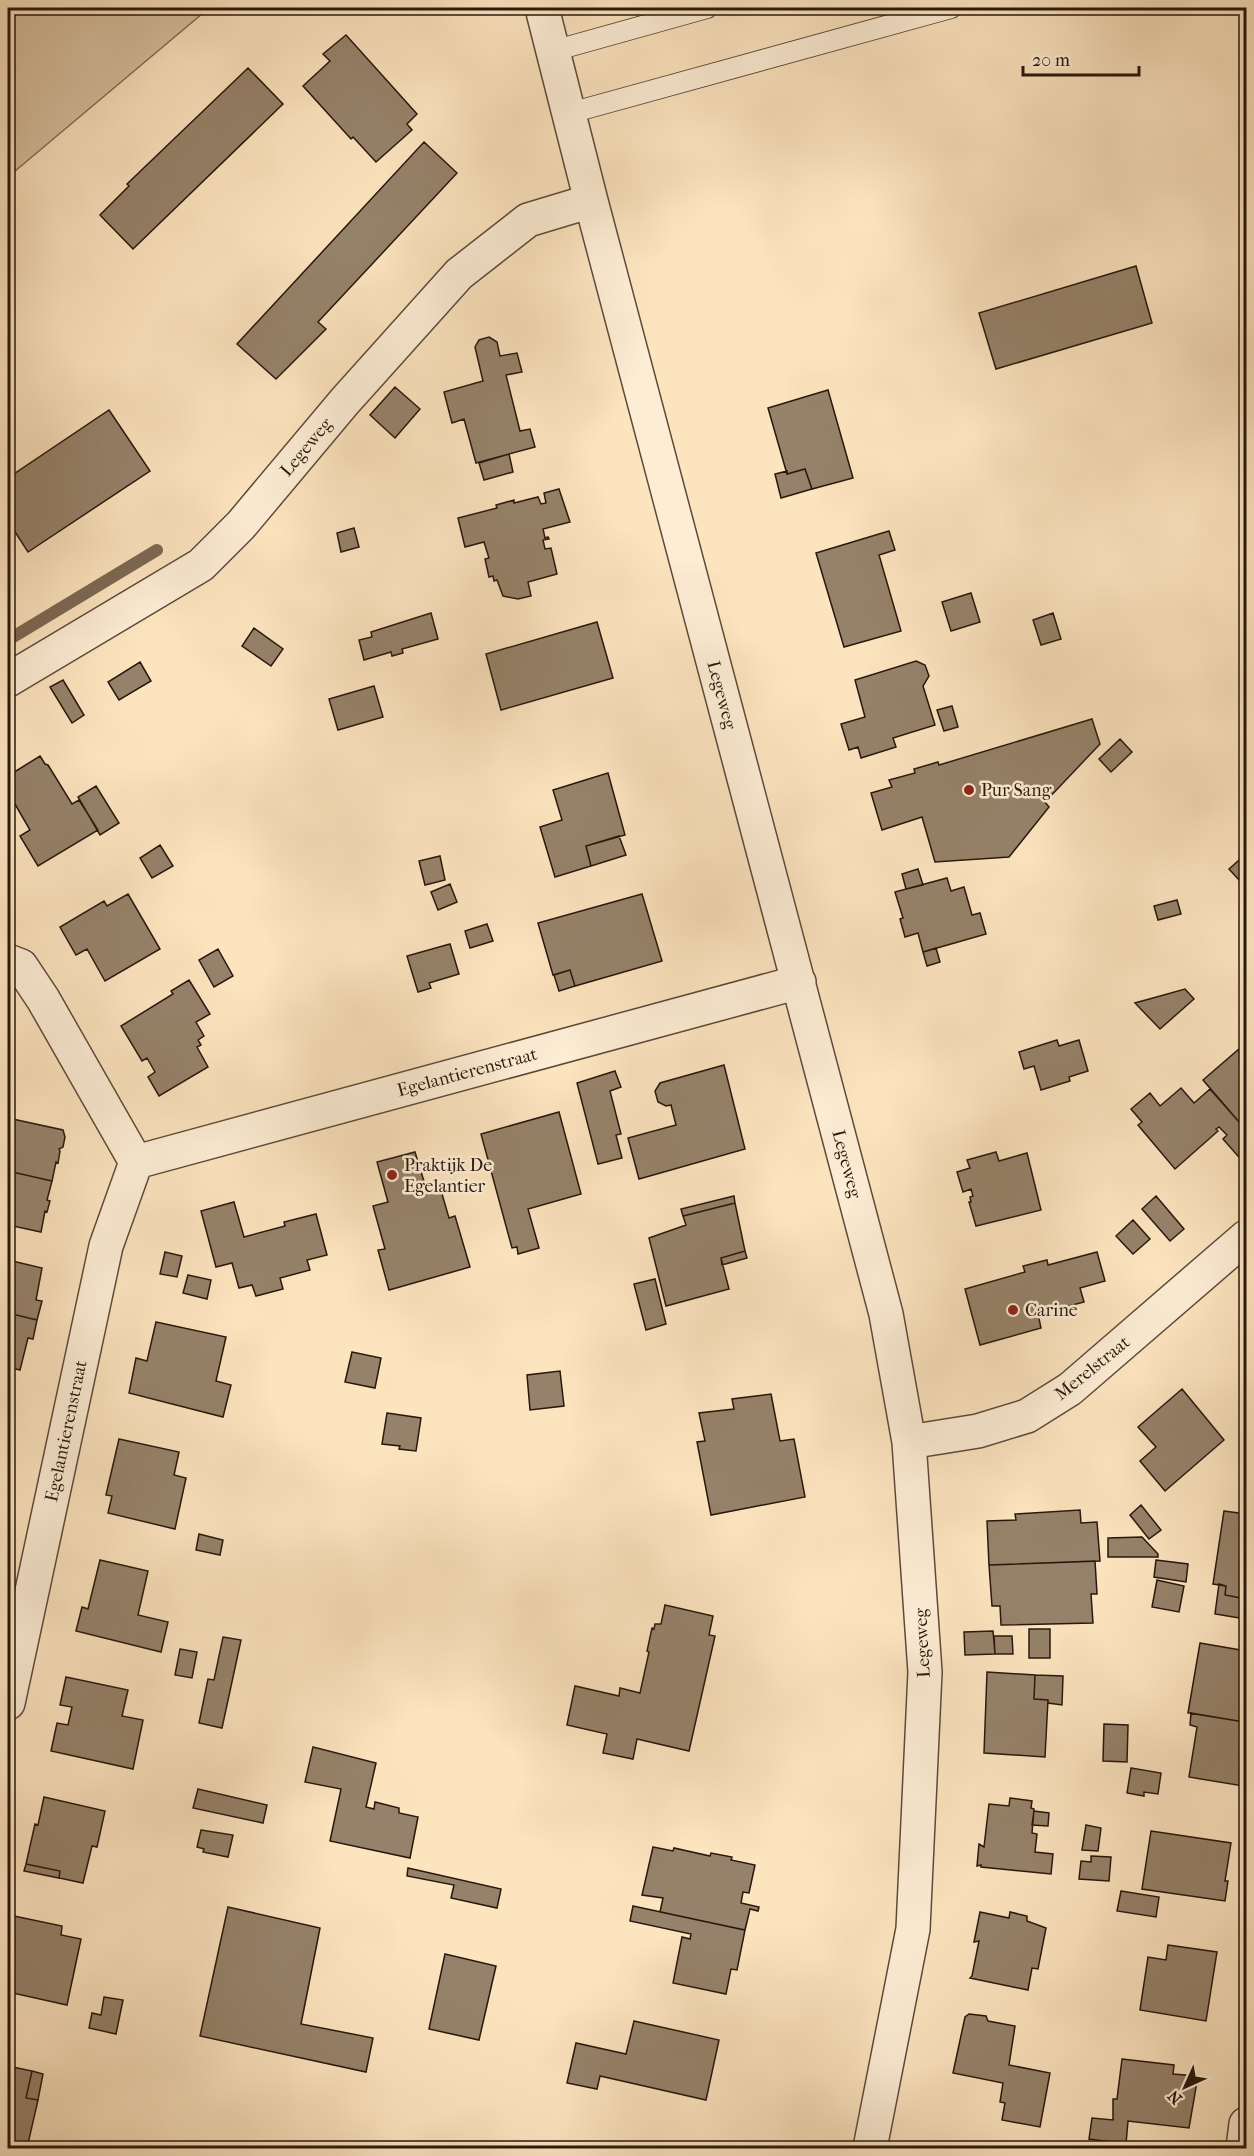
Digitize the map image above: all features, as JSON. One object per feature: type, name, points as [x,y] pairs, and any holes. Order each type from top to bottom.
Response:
[{"type":"street","name":"Legeweg","points":[[542,8],[886,1314],[909,1442],[925,1672],[913,1929],[870,2148]]},
{"type":"street","name":"Legeweg","points":[[8,680],[201,566],[241,525],[345,401],[459,274],[528,220],[591,201]]},
{"type":"street","points":[[8,961],[21,966],[43,999],[136,1162]]},
{"type":"street","name":"Egelantierenstraat","points":[[8,1702],[106,1246],[136,1162],[799,982]]},
{"type":"street","name":"Merelstraat","points":[[909,1442],[978,1431],[1027,1416],[1070,1389],[1241,1253]]},
{"type":"street","points":[[1243,2148],[1246,2124]]},
{"type":"lane","points":[[553,51],[658,14],[707,8]]},
{"type":"lane","points":[[570,113],[951,8]]},
{"type":"shaded area","points":[[8,8],[209,8],[8,177]]},
{"type":"building","points":[[346,35],[417,114],[407,124],[412,130],[376,162],[353,137],[351,139],[303,86],[330,61],[323,54]]},
{"type":"building","points":[[248,68],[283,104],[133,249],[100,215],[129,186],[127,184]]},
{"type":"building","points":[[424,142],[457,173],[318,322],[326,329],[276,379],[237,344]]},
{"type":"building","points":[[1136,266],[1152,323],[996,369],[979,313]]},
{"type":"building","points":[[489,337],[497,342],[500,356],[517,353],[522,372],[506,375],[520,431],[530,429],[535,447],[476,463],[464,419],[452,423],[444,392],[483,381],[475,347],[479,340]]},
{"type":"building","points":[[395,387],[420,409],[395,438],[370,415]]},
{"type":"building","points":[[828,390],[853,478],[812,489],[805,469],[787,474],[768,408]]},
{"type":"building","points":[[109,410],[150,471],[28,552],[8,521],[8,478]]},
{"type":"building","points":[[509,454],[513,472],[484,480],[479,463]]},
{"type":"building","points":[[805,469],[812,489],[781,498],[775,474],[787,471],[787,474]]},
{"type":"building","points":[[559,489],[570,522],[543,529],[545,538],[549,539],[543,540],[545,549],[551,548],[557,574],[528,582],[531,596],[518,599],[503,596],[497,580],[494,581],[493,576],[489,577],[485,559],[489,558],[484,542],[465,547],[458,518],[497,508],[496,505],[514,500],[514,503],[538,497],[541,504],[546,503],[544,493]]},
{"type":"building","points":[[354,528],[359,547],[341,552],[337,533]]},
{"type":"building","points":[[889,531],[895,550],[879,555],[901,631],[844,647],[816,553]]},
{"type":"building","points":[[971,593],[980,622],[951,631],[942,602]]},
{"type":"building","points":[[431,613],[438,639],[402,649],[403,653],[392,656],[391,652],[364,660],[359,640],[372,637],[371,632]]},
{"type":"building","points":[[1053,613],[1061,639],[1041,645],[1033,620]]},
{"type":"building","points":[[597,622],[613,678],[501,710],[486,654]]},
{"type":"building","points":[[254,628],[283,649],[271,666],[242,646]]},
{"type":"building","points":[[916,661],[925,665],[929,676],[923,686],[935,725],[893,738],[896,747],[861,758],[858,747],[849,750],[841,724],[865,717],[855,680]]},
{"type":"building","points":[[140,662],[151,681],[119,700],[108,682]]},
{"type":"building","points":[[63,680],[84,715],[72,723],[50,687]]},
{"type":"building","points":[[374,686],[383,717],[338,730],[329,699]]},
{"type":"building","points":[[952,706],[958,727],[944,731],[937,710]]},
{"type":"building","name":"Pur Sang","points":[[1092,719],[1100,744],[1045,802],[1049,807],[1009,857],[935,862],[922,817],[882,830],[871,793],[892,787],[889,780],[915,773],[914,769],[938,762],[939,765]]},
{"type":"building","points":[[1120,739],[1132,752],[1111,772],[1099,759]]},
{"type":"building","points":[[40,756],[72,804],[79,800],[98,830],[38,866],[20,836],[30,830],[8,792],[8,776]]},
{"type":"building","points":[[608,773],[625,835],[586,846],[591,866],[555,877],[540,827],[562,820],[553,790]]},
{"type":"building","points":[[96,786],[119,823],[100,835],[78,797]]},
{"type":"building","points":[[619,836],[626,855],[591,866],[586,846]]},
{"type":"building","points":[[160,845],[173,866],[152,878],[140,858]]},
{"type":"building","points":[[1246,854],[1246,874],[1239,880],[1229,869]]},
{"type":"building","points":[[440,856],[445,880],[425,885],[419,861]]},
{"type":"building","points":[[918,869],[923,885],[906,889],[902,874]]},
{"type":"building","points":[[947,878],[951,891],[964,887],[972,915],[980,913],[986,934],[923,952],[918,933],[905,937],[900,919],[903,918],[895,892]]},
{"type":"building","points":[[450,884],[457,902],[438,910],[431,892]]},
{"type":"building","points":[[128,894],[160,949],[105,981],[87,949],[76,955],[60,927],[104,901],[107,906]]},
{"type":"building","points":[[642,894],[662,961],[575,986],[570,970],[553,975],[538,923]]},
{"type":"building","points":[[1177,900],[1181,914],[1158,920],[1154,906]]},
{"type":"building","points":[[487,924],[493,941],[470,948],[465,931]]},
{"type":"building","points":[[450,944],[459,974],[429,983],[431,988],[418,992],[407,956]]},
{"type":"building","points":[[936,948],[940,962],[927,966],[923,952]]},
{"type":"building","points":[[218,949],[233,976],[214,987],[199,960]]},
{"type":"building","points":[[570,970],[575,986],[559,991],[554,975]]},
{"type":"building","points":[[189,980],[210,1014],[196,1022],[204,1036],[198,1040],[201,1045],[197,1047],[208,1067],[159,1096],[148,1077],[155,1072],[147,1058],[142,1061],[121,1026],[173,994],[171,991]]},
{"type":"building","points":[[1185,989],[1194,999],[1160,1029],[1135,1003]]},
{"type":"building","points":[[1057,1040],[1059,1046],[1079,1040],[1088,1071],[1069,1077],[1070,1081],[1041,1090],[1034,1066],[1024,1069],[1019,1052]]},
{"type":"building","points":[[1246,1043],[1246,1130],[1203,1080]]},
{"type":"building","points":[[724,1065],[745,1149],[639,1179],[628,1138],[676,1125],[671,1105],[666,1106],[658,1102],[655,1091],[660,1083]]},
{"type":"building","points":[[615,1071],[621,1087],[610,1091],[621,1134],[616,1135],[622,1158],[598,1164],[577,1083]]},
{"type":"building","points":[[1181,1088],[1194,1103],[1210,1089],[1246,1130],[1245,1164],[1223,1139],[1227,1135],[1219,1127],[1216,1129],[1218,1131],[1175,1169],[1138,1125],[1142,1122],[1131,1109],[1150,1093],[1160,1106]]},
{"type":"building","points":[[559,1112],[581,1194],[528,1209],[539,1248],[518,1254],[517,1247],[512,1248],[481,1134]]},
{"type":"building","points":[[8,1118],[63,1130],[65,1137],[63,1147],[59,1149],[58,1163],[56,1162],[52,1181],[8,1171]]},
{"type":"building","points":[[415,1152],[427,1191],[440,1187],[449,1218],[455,1216],[470,1267],[389,1290],[378,1250],[385,1249],[373,1206],[388,1202],[377,1162]]},
{"type":"building","points":[[996,1152],[999,1161],[1027,1153],[1041,1210],[976,1226],[969,1202],[971,1202],[970,1197],[973,1196],[971,1189],[963,1192],[957,1172],[970,1168],[967,1160]]},
{"type":"building","points":[[8,1171],[52,1181],[47,1200],[50,1201],[47,1212],[45,1211],[41,1232],[8,1225]]},
{"type":"building","points":[[734,1196],[735,1203],[683,1216],[681,1209]]},
{"type":"building","points":[[1156,1196],[1184,1229],[1170,1241],[1142,1209]]},
{"type":"building","points":[[234,1202],[244,1237],[285,1226],[284,1222],[316,1214],[327,1255],[307,1260],[310,1270],[280,1278],[283,1289],[256,1296],[252,1285],[239,1288],[232,1263],[216,1267],[201,1211]]},
{"type":"building","points":[[735,1203],[745,1251],[721,1258],[729,1289],[666,1306],[649,1238],[686,1225],[683,1216]]},
{"type":"building","points":[[1133,1220],[1150,1239],[1133,1254],[1116,1236]]},
{"type":"building","points":[[745,1251],[747,1258],[722,1265],[721,1258]]},
{"type":"building","points":[[165,1252],[182,1256],[177,1277],[160,1274]]},
{"type":"building","points":[[1097,1252],[1105,1281],[1080,1288],[1084,1302],[1038,1314],[1041,1328],[980,1345],[965,1289],[1025,1272],[1023,1266],[1047,1260],[1048,1265]]},
{"type":"building","points":[[8,1260],[42,1268],[36,1300],[42,1301],[37,1320],[8,1313]]},
{"type":"building","points":[[188,1275],[211,1280],[207,1299],[183,1293]]},
{"type":"building","points":[[655,1279],[666,1324],[646,1330],[634,1284]]},
{"type":"building","points":[[8,1313],[37,1320],[33,1339],[28,1338],[20,1370],[8,1367]]},
{"type":"building","points":[[156,1322],[226,1337],[216,1381],[231,1385],[223,1417],[129,1393],[136,1358],[147,1361]]},
{"type":"building","points":[[352,1352],[381,1358],[375,1388],[345,1382]]},
{"type":"building","points":[[560,1371],[564,1406],[530,1410],[527,1375]]},
{"type":"building","points":[[1182,1389],[1224,1440],[1165,1491],[1140,1461],[1156,1447],[1138,1427]]},
{"type":"building","points":[[771,1394],[780,1441],[794,1439],[805,1497],[711,1515],[697,1442],[705,1441],[699,1413],[734,1409],[732,1399]]},
{"type":"building","points":[[387,1413],[421,1418],[416,1451],[382,1444]]},
{"type":"building","points":[[119,1439],[179,1452],[174,1475],[186,1478],[175,1529],[108,1513],[112,1496],[106,1495]]},
{"type":"building","points":[[1141,1505],[1161,1530],[1149,1539],[1130,1515]]},
{"type":"building","points":[[1080,1510],[1081,1523],[1097,1522],[1100,1561],[989,1565],[987,1521],[1016,1520],[1015,1514]]},
{"type":"building","points":[[1224,1511],[1246,1514],[1246,1599],[1225,1595],[1226,1586],[1213,1584]]},
{"type":"building","points":[[199,1534],[223,1540],[220,1555],[196,1550]]},
{"type":"building","points":[[1142,1537],[1158,1554],[1158,1557],[1108,1557],[1108,1538]]},
{"type":"building","points":[[100,1560],[148,1571],[138,1615],[168,1622],[161,1652],[76,1631],[82,1607],[88,1609]]},
{"type":"building","points":[[1156,1560],[1188,1564],[1186,1582],[1154,1577]]},
{"type":"building","points":[[1095,1561],[1097,1594],[1091,1594],[1093,1623],[1001,1625],[1000,1606],[992,1606],[989,1565]]},
{"type":"building","points":[[1157,1580],[1184,1586],[1179,1612],[1152,1607]]},
{"type":"building","points":[[1219,1584],[1226,1586],[1225,1595],[1246,1599],[1246,1619],[1215,1614]]},
{"type":"building","points":[[665,1605],[713,1616],[709,1635],[715,1636],[689,1751],[637,1739],[633,1759],[603,1753],[607,1734],[567,1725],[575,1686],[619,1696],[620,1688],[640,1693],[652,1628],[654,1629],[655,1624],[661,1624]]},
{"type":"building","points":[[1029,1629],[1050,1629],[1050,1658],[1029,1658]]},
{"type":"building","points":[[993,1631],[995,1654],[965,1655],[964,1632]]},
{"type":"building","points":[[994,1636],[1012,1636],[1013,1654],[995,1654]]},
{"type":"building","points":[[223,1637],[241,1640],[222,1728],[199,1723],[208,1679],[214,1680]]},
{"type":"building","points":[[1200,1643],[1246,1651],[1245,1722],[1188,1713]]},
{"type":"building","points":[[180,1649],[197,1652],[192,1678],[175,1675]]},
{"type":"building","points":[[987,1672],[1035,1675],[1034,1699],[1048,1700],[1045,1757],[984,1753]]},
{"type":"building","points":[[1035,1675],[1063,1676],[1062,1705],[1048,1703],[1048,1700],[1034,1699]]},
{"type":"building","points":[[66,1677],[128,1690],[122,1716],[143,1720],[133,1769],[51,1751],[57,1723],[68,1725],[72,1707],[60,1705]]},
{"type":"building","points":[[1191,1713],[1245,1722],[1239,1756],[1246,1757],[1243,1786],[1189,1777],[1197,1727],[1190,1725]]},
{"type":"building","points":[[1104,1724],[1128,1725],[1127,1762],[1103,1761]]},
{"type":"building","points":[[313,1747],[376,1763],[366,1807],[374,1809],[375,1802],[399,1808],[399,1813],[418,1817],[410,1858],[330,1841],[341,1789],[305,1782]]},
{"type":"building","points":[[1131,1768],[1161,1773],[1158,1794],[1144,1792],[1144,1796],[1127,1793]]},
{"type":"building","points":[[198,1789],[267,1805],[263,1823],[193,1808]]},
{"type":"building","points":[[44,1797],[105,1811],[97,1847],[92,1846],[83,1883],[59,1878],[60,1871],[26,1864]]},
{"type":"building","points":[[1010,1798],[1032,1801],[1031,1808],[1034,1809],[1032,1833],[1037,1834],[1035,1852],[1053,1854],[1051,1874],[977,1866],[979,1844],[984,1847],[989,1804],[1009,1806]]},
{"type":"building","points":[[1034,1811],[1049,1813],[1048,1826],[1032,1825]]},
{"type":"building","points":[[1086,1825],[1101,1828],[1098,1851],[1082,1850]]},
{"type":"building","points":[[201,1830],[233,1835],[228,1857],[203,1852],[204,1849],[197,1847]]},
{"type":"building","points":[[1151,1831],[1231,1843],[1225,1881],[1228,1881],[1225,1901],[1142,1889]]},
{"type":"building","points":[[653,1847],[673,1851],[674,1848],[710,1856],[711,1853],[755,1865],[749,1893],[743,1892],[741,1903],[759,1907],[758,1911],[750,1909],[745,1930],[660,1912],[663,1898],[642,1895]]},
{"type":"building","points":[[1091,1856],[1111,1857],[1109,1881],[1079,1879],[1081,1861],[1091,1862]]},
{"type":"building","points":[[26,1864],[60,1871],[59,1878],[24,1871]]},
{"type":"building","points":[[408,1868],[501,1889],[497,1908],[451,1898],[454,1885],[407,1876]]},
{"type":"building","points":[[1121,1891],[1159,1897],[1156,1917],[1117,1911]]},
{"type":"building","points":[[633,1906],[745,1930],[737,1970],[731,1969],[726,1994],[673,1983],[682,1937],[690,1939],[691,1934],[630,1921]]},
{"type":"building","points":[[228,1907],[320,1928],[301,2024],[373,2038],[366,2072],[200,2036]]},
{"type":"building","points":[[980,1912],[1009,1918],[1010,1912],[1027,1916],[1027,1921],[1046,1928],[1038,1969],[1032,1968],[1028,1990],[970,1978],[979,1941],[974,1942]]},
{"type":"building","points":[[14,1916],[62,1926],[61,1935],[81,1939],[67,2005],[8,1992],[8,1957],[12,1957],[14,1948],[8,1947]]},
{"type":"building","points":[[1168,1945],[1217,1952],[1206,2021],[1140,2010],[1148,1957],[1166,1960]]},
{"type":"building","points":[[445,1954],[496,1966],[479,2040],[429,2029]]},
{"type":"building","points":[[104,1997],[123,2000],[116,2034],[89,2028],[92,2013],[101,2015]]},
{"type":"building","points":[[969,2014],[986,2016],[988,2021],[1015,2026],[1009,2065],[1050,2073],[1040,2127],[1002,2120],[1005,2103],[1000,2102],[1003,2083],[953,2073],[965,2017]]},
{"type":"building","points":[[634,2021],[719,2040],[706,2100],[600,2076],[597,2089],[567,2083],[576,2043],[626,2054]]},
{"type":"building","points":[[1122,2059],[1174,2065],[1173,2074],[1198,2076],[1189,2128],[1128,2121],[1126,2144],[1089,2139],[1092,2118],[1113,2120],[1113,2099],[1117,2099]]},
{"type":"building","points":[[8,2066],[32,2071],[26,2098],[38,2100],[27,2148],[8,2148]]},
{"type":"building","points":[[32,2071],[43,2074],[38,2100],[26,2098]]},
{"type":"waterway","points":[[8,640],[157,550]]},
{"type":"place","name":"Pur Sang","points":[[969,790]]},
{"type":"place","name":"Praktijk De Egelantier","points":[[392,1175]]},
{"type":"place","name":"Carine","points":[[1013,1310]]}]
